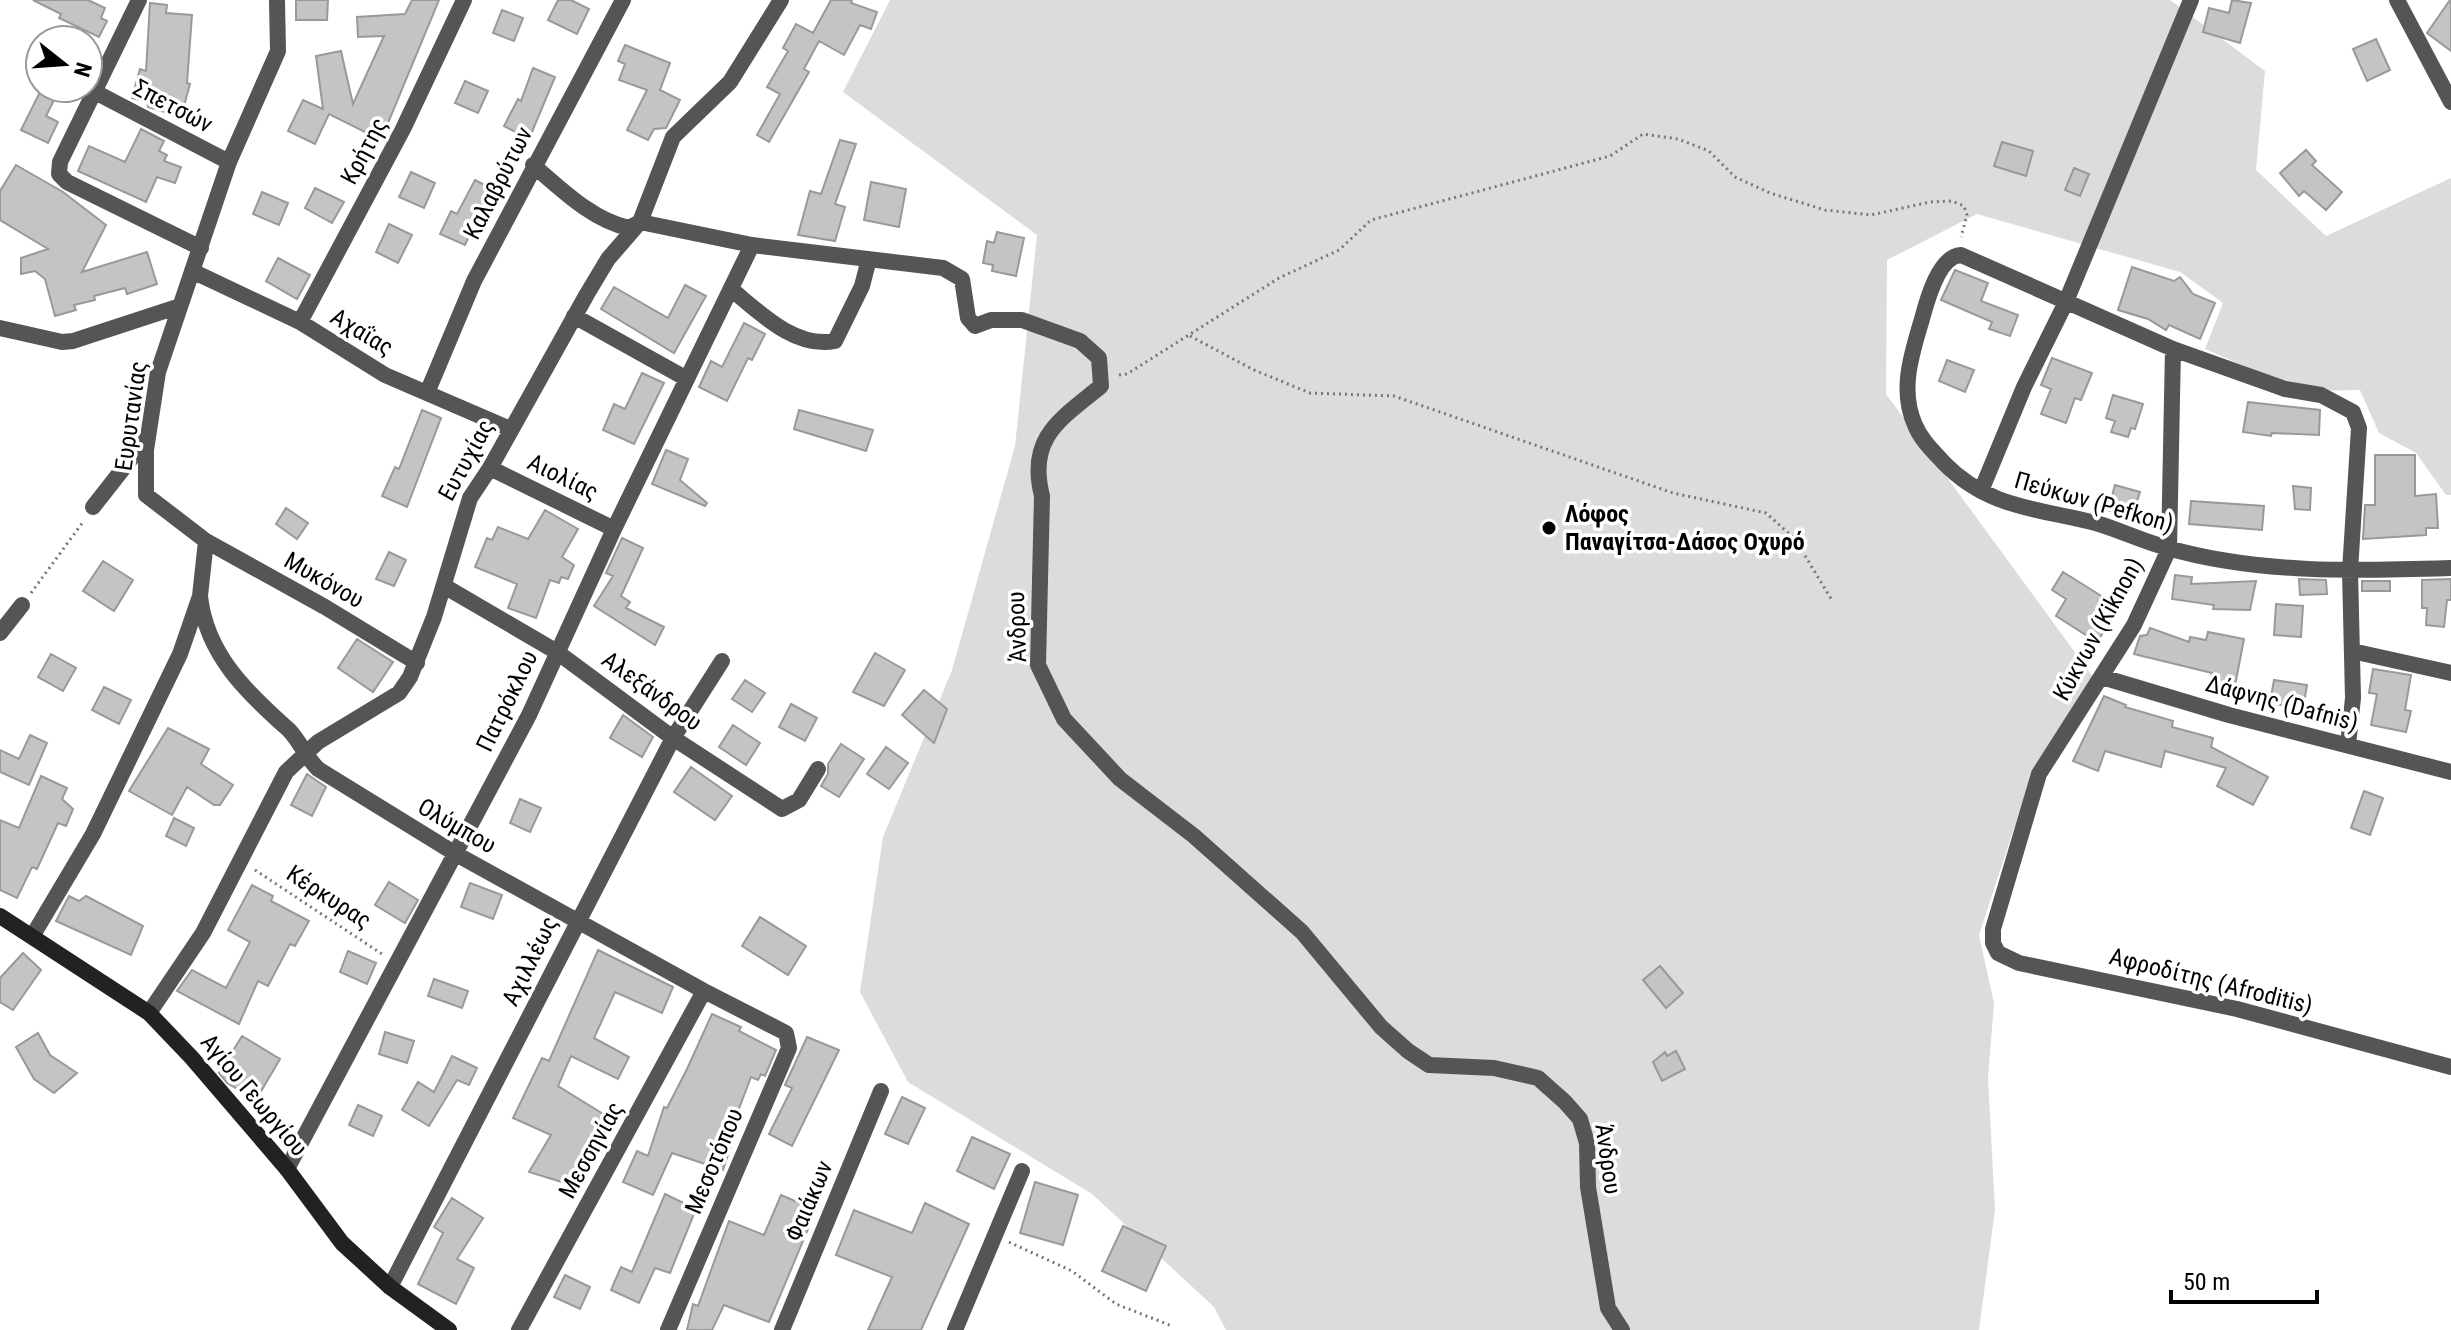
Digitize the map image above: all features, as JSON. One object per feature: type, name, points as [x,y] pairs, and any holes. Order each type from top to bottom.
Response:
[{"type":"street","points":[[104,73],[139,0]]},
{"type":"street","name":"Ευρυτανίας","points":[[206,541],[146,495],[144,477],[149,435],[158,372],[180,306],[229,162],[278,51],[277,0]]},
{"type":"street","name":"Κρήτης","points":[[300,322],[403,129],[464,0]]},
{"type":"street","name":"Καλαβρύτων","points":[[427,393],[474,281],[623,0]]},
{"type":"street","name":"Ευτυχίας","points":[[149,1013],[203,933],[286,772],[303,755],[399,693],[417,663],[444,586],[462,515],[608,259],[640,222],[673,137],[730,82],[781,0]]},
{"type":"street","points":[[2397,0],[2451,102]]},
{"type":"street","points":[[1981,491],[2024,387],[2065,304],[2188,2]]},
{"type":"street","name":"Σπετσών","points":[[104,97],[229,162]]},
{"type":"street","points":[[89,104],[60,162],[62,179],[201,248]]},
{"type":"street","points":[[533,165],[606,221],[629,228],[640,222],[752,245],[955,272],[965,288],[971,324],[979,326],[991,320],[1022,320],[1080,341],[1099,358],[1101,386]]},
{"type":"street","name":"Πατρόκλου","points":[[287,1169],[529,715],[614,529],[752,245]]},
{"type":"street","points":[[1954,255],[1967,257],[2065,304],[2173,349],[2285,389],[2321,395],[2353,412],[2359,428],[2350,571],[2352,651],[2348,745]]},
{"type":"street","name":"Πεύκων (Pefkon)","points":[[1954,255],[1941,271],[1924,312],[1909,363],[1910,411],[1928,446],[1962,481],[2010,506],[2098,524],[2169,549],[2241,561],[2350,571],[2451,568]]},
{"type":"street","points":[[731,289],[770,321],[797,337],[821,344],[835,341],[862,286],[869,259]]},
{"type":"street","name":"Αχαΐας","points":[[192,271],[300,322],[363,362],[510,429]]},
{"type":"street","points":[[0,328],[62,342],[73,341],[180,306]]},
{"type":"street","points":[[574,316],[687,379]]},
{"type":"street","name":"Κύκνων (Kiknon)","points":[[1995,915],[2039,774],[2134,625],[2169,549],[2173,349]]},
{"type":"street","name":"Άνδρου","points":[[1101,386],[1048,429],[1037,468],[1042,496],[1038,665],[1064,719],[1120,779],[1194,836],[1302,932],[1381,1027],[1408,1051],[1429,1065],[1494,1068],[1538,1078],[1565,1102],[1580,1119],[1587,1143],[1588,1187],[1608,1308],[1622,1330]]},
{"type":"street","points":[[93,507],[149,435]]},
{"type":"street","name":"Αιολίας","points":[[490,468],[614,529]]},
{"type":"street","points":[[33,935],[93,834],[153,714],[200,596],[206,541]]},
{"type":"street","name":"Μυκόνου","points":[[206,541],[325,607],[417,663]]},
{"type":"street","name":"Αλεξάνδρου","points":[[444,586],[557,652],[673,738],[782,809],[799,800],[818,769]]},
{"type":"street","name":"Ολύμπου","points":[[200,596],[207,636],[223,662],[299,741],[303,755],[318,769],[383,812],[456,854],[704,991],[765,1021]]},
{"type":"street","points":[[0,633],[22,605]]},
{"type":"street","points":[[2352,651],[2451,673]]},
{"type":"street","name":"Αχιλλέως","points":[[390,1287],[673,738],[722,661]]},
{"type":"street","name":"Δάφνης (Dafnis)","points":[[2102,677],[2451,772]]},
{"type":"street","name":"Αφροδίτης (Afroditis)","points":[[1995,915],[1993,943],[2006,959],[2237,1009],[2451,1067]]},
{"type":"street","name":"Αγίου Γεωργίου","points":[[0,916],[149,1013],[287,1169],[342,1243],[390,1287],[449,1330]]},
{"type":"street","name":"Μεσσηνίας","points":[[519,1330],[704,991]]},
{"type":"street","name":"Μεσοτόπου","points":[[668,1330],[789,1048],[786,1033],[765,1021]]},
{"type":"street","name":"Φαιάκων","points":[[782,1330],[881,1091]]},
{"type":"street","points":[[955,1330],[1022,1171]]},
{"type":"path","points":[[1101,386],[1190,336],[1279,278],[1339,250],[1371,220],[1610,156],[1643,134],[1678,139],[1709,151],[1735,177],[1770,193],[1825,210],[1871,215],[1930,202],[1952,201],[1964,206],[1967,215],[1954,255]]},
{"type":"path","points":[[1190,336],[1254,370],[1310,393],[1394,396],[1673,493],[1766,513],[1795,539],[1833,602]]},
{"type":"path","points":[[22,605],[93,507]]},
{"type":"path","name":"Κέρκυρας","points":[[242,862],[396,963]]},
{"type":"path","points":[[995,1236],[1072,1271],[1116,1304],[1172,1326]]},
{"type":"shaded area","points":[[890,0],[2170,0],[2265,71],[2256,170],[2326,236],[2451,178],[2451,495],[2446,495],[2416,453],[2379,433],[2360,390],[2302,391],[2205,349],[2223,303],[2180,272],[1977,214],[1887,260],[1886,394],[2093,677],[2032,773],[1979,935],[1994,1003],[1988,1078],[1995,1210],[1979,1330],[1226,1330],[1214,1307],[1092,1194],[908,1082],[860,992],[883,837],[952,670],[1015,446],[1037,235],[843,92]]},
{"type":"building","points":[[33,0],[88,0],[105,8],[101,18],[107,21],[104,27],[104,24],[72,24],[59,18],[61,14]]},
{"type":"building","points":[[296,0],[328,0],[327,20],[296,20]]},
{"type":"building","points":[[412,0],[439,0],[381,140],[329,114],[315,144],[288,131],[303,100],[323,109],[316,56],[341,51],[353,104],[384,36],[358,37],[357,17],[405,14]]},
{"type":"building","points":[[558,0],[571,0],[589,9],[577,34],[548,20]]},
{"type":"building","points":[[831,0],[852,0],[851,3],[877,12],[871,29],[860,25],[844,55],[819,41],[804,69],[809,72],[769,142],[757,135],[780,94],[767,87],[788,51],[783,48],[796,24],[813,33]]},
{"type":"building","points":[[2232,0],[2251,3],[2240,43],[2203,32],[2209,8],[2229,13]]},
{"type":"building","points":[[2451,0],[2451,51],[2427,33]]},
{"type":"building","points":[[150,3],[167,5],[166,13],[192,15],[187,83],[190,84],[181,117],[148,107],[147,102],[132,98],[140,69],[146,71]]},
{"type":"building","points":[[502,10],[523,18],[514,41],[493,33]]},
{"type":"building","points":[[2376,39],[2390,70],[2367,81],[2353,49]]},
{"type":"building","points":[[625,45],[670,63],[660,90],[680,100],[666,128],[654,129],[648,140],[627,130],[647,90],[619,80],[625,64],[618,61]]},
{"type":"building","points":[[533,68],[555,77],[529,139],[504,126],[518,99],[521,101]]},
{"type":"building","points":[[465,81],[488,91],[478,113],[455,103]]},
{"type":"building","points":[[34,104],[52,104],[46,116],[58,122],[48,143],[21,130]]},
{"type":"building","points":[[141,129],[164,141],[159,151],[167,155],[164,161],[181,167],[175,183],[157,177],[146,202],[78,171],[89,146],[125,162]]},
{"type":"building","points":[[840,140],[856,144],[835,204],[845,207],[835,241],[798,235],[810,191],[821,194]]},
{"type":"building","points":[[2002,142],[2033,151],[2026,176],[1994,166]]},
{"type":"building","points":[[2306,150],[2316,161],[2312,165],[2342,192],[2326,210],[2304,191],[2299,196],[2280,173]]},
{"type":"building","points":[[16,165],[63,192],[106,225],[82,272],[147,252],[157,284],[127,294],[125,288],[94,296],[95,300],[74,305],[76,310],[55,316],[45,279],[35,271],[21,274],[21,258],[48,249],[0,220],[0,191]]},
{"type":"building","points":[[2074,168],[2089,174],[2080,196],[2065,190]]},
{"type":"building","points":[[411,172],[435,183],[424,208],[399,197]]},
{"type":"building","points":[[475,180],[496,191],[484,214],[480,212],[465,245],[440,234],[451,211],[457,214]]},
{"type":"building","points":[[871,182],[906,189],[899,227],[864,220]]},
{"type":"building","points":[[315,188],[344,202],[332,223],[305,208]]},
{"type":"building","points":[[262,192],[288,203],[279,225],[253,214]]},
{"type":"building","points":[[389,224],[412,235],[398,263],[376,252]]},
{"type":"building","points":[[997,232],[1024,238],[1016,276],[992,271],[993,265],[983,263],[987,241],[994,243]]},
{"type":"building","points":[[278,258],[310,275],[297,299],[266,281]]},
{"type":"building","points":[[2132,267],[2174,281],[2180,277],[2193,294],[2215,303],[2200,339],[2169,325],[2166,330],[2148,319],[2118,310]]},
{"type":"building","points":[[1955,270],[1988,283],[1981,301],[2018,315],[2010,336],[1989,329],[1992,322],[1941,300]]},
{"type":"building","points":[[685,285],[706,296],[674,353],[601,309],[614,287],[668,318]]},
{"type":"building","points":[[744,323],[765,334],[752,360],[748,358],[727,401],[699,387],[711,361],[722,367]]},
{"type":"building","points":[[2052,358],[2092,373],[2081,400],[2075,398],[2066,423],[2041,414],[2051,389],[2041,385]]},
{"type":"building","points":[[1947,360],[1974,370],[1965,392],[1939,381]]},
{"type":"building","points":[[642,373],[664,383],[634,444],[603,430],[614,404],[625,409]]},
{"type":"building","points":[[2113,395],[2143,404],[2135,429],[2131,428],[2128,437],[2111,432],[2115,421],[2106,418]]},
{"type":"building","points":[[2248,402],[2320,410],[2319,435],[2272,433],[2271,436],[2243,432]]},
{"type":"building","points":[[422,410],[441,418],[407,507],[382,496],[395,467],[399,469]]},
{"type":"building","points":[[799,410],[873,430],[866,451],[794,429]]},
{"type":"building","points":[[666,450],[688,459],[680,480],[707,503],[705,506],[652,484]]},
{"type":"building","points":[[2375,455],[2415,455],[2415,496],[2436,494],[2438,528],[2426,528],[2426,535],[2363,539],[2365,505],[2375,505]]},
{"type":"building","points":[[2115,485],[2140,492],[2132,517],[2108,510]]},
{"type":"building","points":[[2293,486],[2311,488],[2310,510],[2295,509]]},
{"type":"building","points":[[2191,501],[2264,506],[2262,530],[2189,524]]},
{"type":"building","points":[[286,508],[308,523],[297,539],[276,524]]},
{"type":"building","points":[[545,510],[578,529],[562,557],[574,565],[568,579],[561,577],[559,583],[550,580],[536,618],[508,608],[517,584],[475,567],[487,538],[492,540],[498,527],[528,539]]},
{"type":"building","points":[[622,538],[643,548],[621,596],[630,602],[626,608],[664,627],[655,645],[594,606],[613,576],[606,573]]},
{"type":"building","points":[[389,552],[406,560],[394,586],[376,579]]},
{"type":"building","points":[[103,561],[133,580],[114,611],[83,591]]},
{"type":"building","points":[[2063,572],[2119,607],[2097,642],[2056,616],[2066,599],[2052,590]]},
{"type":"building","points":[[2175,575],[2192,577],[2191,584],[2256,581],[2250,610],[2213,609],[2214,605],[2172,599]]},
{"type":"building","points":[[2299,579],[2326,580],[2327,594],[2300,595]]},
{"type":"building","points":[[2451,579],[2451,600],[2447,600],[2444,627],[2426,625],[2427,608],[2422,608],[2422,580]]},
{"type":"building","points":[[2362,581],[2390,581],[2390,591],[2362,591]]},
{"type":"building","points":[[2276,604],[2303,606],[2301,637],[2274,635]]},
{"type":"building","points":[[2150,628],[2189,642],[2190,637],[2206,640],[2208,632],[2244,639],[2233,696],[2208,691],[2212,673],[2134,654],[2140,636],[2147,635]]},
{"type":"building","points":[[357,639],[393,662],[373,692],[338,668]]},
{"type":"building","points":[[875,653],[905,670],[884,706],[853,692]]},
{"type":"building","points":[[51,654],[76,668],[63,691],[38,677]]},
{"type":"building","points":[[2373,669],[2411,675],[2405,710],[2411,711],[2406,732],[2371,725],[2377,694],[2369,693]]},
{"type":"building","points":[[745,680],[765,693],[752,712],[732,699]]},
{"type":"building","points":[[2274,680],[2307,685],[2303,709],[2270,703]]},
{"type":"building","points":[[104,687],[131,700],[119,724],[92,710]]},
{"type":"building","points":[[924,690],[947,709],[934,743],[902,715]]},
{"type":"building","points":[[2104,696],[2125,707],[2173,721],[2172,727],[2213,738],[2211,747],[2268,777],[2253,805],[2217,786],[2226,768],[2165,751],[2161,767],[2105,751],[2098,771],[2073,761]]},
{"type":"building","points":[[791,704],[817,718],[805,741],[779,727]]},
{"type":"building","points":[[623,715],[653,737],[642,757],[610,738]]},
{"type":"building","points":[[733,725],[760,743],[746,765],[719,747]]},
{"type":"building","points":[[168,728],[209,749],[201,764],[233,785],[220,805],[214,805],[187,787],[172,815],[129,791]]},
{"type":"building","points":[[30,735],[47,743],[29,785],[0,772],[0,750],[19,759]]},
{"type":"building","points":[[841,744],[864,759],[839,797],[821,786],[828,774],[828,764]]},
{"type":"building","points":[[886,747],[908,763],[889,789],[867,774]]},
{"type":"building","points":[[691,767],[732,796],[715,820],[674,792]]},
{"type":"building","points":[[307,774],[326,787],[312,816],[291,805]]},
{"type":"building","points":[[41,776],[67,788],[62,799],[73,809],[66,826],[58,823],[37,869],[32,867],[17,898],[0,890],[0,820],[19,828]]},
{"type":"building","points":[[2364,791],[2383,798],[2370,835],[2351,828]]},
{"type":"building","points":[[520,799],[541,808],[530,832],[510,823]]},
{"type":"building","points":[[174,818],[194,828],[186,846],[166,836]]},
{"type":"building","points":[[389,882],[418,900],[405,923],[375,905]]},
{"type":"building","points":[[470,883],[502,895],[493,919],[461,907]]},
{"type":"building","points":[[252,885],[273,896],[271,901],[309,921],[295,946],[290,944],[268,986],[258,981],[239,1024],[177,991],[192,970],[226,988],[250,942],[228,930]]},
{"type":"building","points":[[69,896],[79,901],[86,896],[143,926],[131,955],[56,921]]},
{"type":"building","points":[[760,917],[806,946],[788,975],[742,946]]},
{"type":"building","points":[[598,950],[673,987],[662,1013],[615,992],[594,1038],[629,1057],[618,1079],[571,1056],[558,1086],[613,1120],[586,1165],[575,1170],[565,1183],[529,1172],[551,1135],[513,1118],[542,1058],[549,1061]]},
{"type":"building","points":[[348,951],[376,963],[367,984],[340,972]]},
{"type":"building","points":[[23,953],[41,970],[13,1010],[0,1002],[0,978]]},
{"type":"building","points":[[1660,966],[1683,993],[1666,1008],[1643,980]]},
{"type":"building","points":[[434,979],[468,991],[462,1008],[428,996]]},
{"type":"building","points":[[712,1014],[741,1027],[739,1031],[776,1050],[765,1076],[761,1074],[758,1080],[751,1077],[729,1135],[734,1136],[723,1170],[672,1153],[653,1195],[623,1182],[637,1151],[648,1156],[664,1107],[667,1108]]},
{"type":"building","points":[[385,1032],[414,1041],[407,1063],[379,1054]]},
{"type":"building","points":[[38,1033],[50,1055],[77,1073],[54,1093],[34,1079],[16,1047]]},
{"type":"building","points":[[242,1036],[280,1059],[256,1100],[227,1083],[219,1073]]},
{"type":"building","points":[[807,1037],[839,1050],[792,1146],[769,1134],[792,1088],[785,1085]]},
{"type":"building","points":[[1676,1051],[1685,1069],[1662,1081],[1653,1062],[1665,1052],[1667,1056]]},
{"type":"building","points":[[452,1056],[477,1068],[469,1085],[457,1080],[429,1126],[402,1110],[418,1082],[434,1092]]},
{"type":"building","points":[[902,1097],[925,1108],[908,1144],[885,1134]]},
{"type":"building","points":[[358,1105],[382,1116],[373,1136],[349,1125]]},
{"type":"building","points":[[972,1137],[1010,1154],[994,1189],[957,1171]]},
{"type":"building","points":[[1035,1182],[1078,1195],[1063,1245],[1020,1233]]},
{"type":"building","points":[[665,1194],[696,1209],[670,1273],[655,1268],[639,1303],[611,1290],[621,1267],[632,1272]]},
{"type":"building","points":[[781,1195],[816,1210],[769,1322],[724,1305],[712,1330],[687,1330],[693,1304],[698,1306],[729,1221],[764,1235]]},
{"type":"building","points":[[452,1198],[483,1218],[457,1259],[474,1268],[456,1304],[418,1284],[443,1233],[434,1227]]},
{"type":"building","points":[[925,1203],[969,1224],[921,1330],[868,1330],[892,1277],[836,1255],[854,1210],[912,1233]]},
{"type":"building","points":[[1123,1226],[1166,1246],[1146,1291],[1102,1271]]},
{"type":"building","points":[[565,1275],[590,1287],[580,1309],[554,1297]]},
{"type":"place","name":"Λόφος Παναγίτσα-Δάσος Οχυρό","points":[[1549,528]]}]
